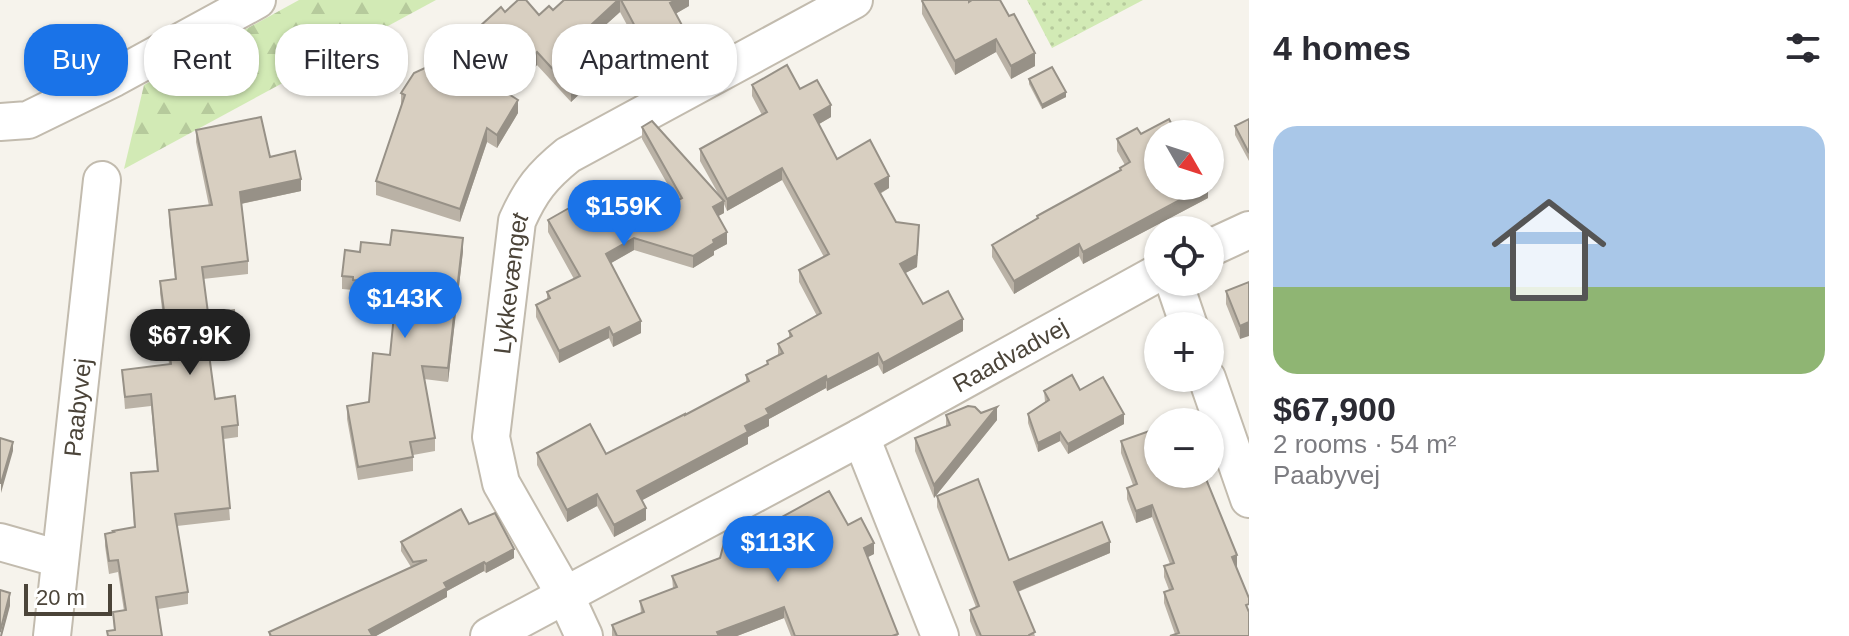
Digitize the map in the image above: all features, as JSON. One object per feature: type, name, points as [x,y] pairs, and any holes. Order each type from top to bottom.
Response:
[{"type":"street","points":[[0,122],[28,120],[114,78],[257,0]]},
{"type":"street","name":"Lykkevænget","points":[[565,595],[501,483],[491,437],[517,221],[529,195],[547,173],[568,155],[854,0]]},
{"type":"street","name":"Paabyvej","points":[[52,636],[102,180]]},
{"type":"street","points":[[1224,242],[1249,230]]},
{"type":"street","name":"Raadvadvej","points":[[489,636],[861,437],[1144,281]]},
{"type":"street","points":[[1212,392],[1249,499]]},
{"type":"street","points":[[861,437],[940,636]]},
{"type":"street","points":[[0,542],[60,559]]},
{"type":"street","points":[[565,595],[584,636]]},
{"type":"green space","points":[[299,0],[436,0],[392,24],[275,24],[275,87],[259,96],[259,24],[255,24]]},
{"type":"green space","points":[[1027,0],[1143,0],[1052,48]]},
{"type":"green space","points":[[144,85],[144,96],[259,96],[124,169]]},
{"type":"building","points":[[518,0],[526,0],[539,15],[549,6],[553,10],[564,0],[618,0],[592,24],[552,24],[552,68],[536,53],[536,24],[482,24],[501,7],[505,12]]},
{"type":"building","points":[[621,0],[676,0],[670,3],[681,24],[634,24]]},
{"type":"building","points":[[923,0],[1000,0],[1009,16],[1014,14],[1035,53],[1011,66],[996,39],[955,61]]},
{"type":"building","points":[[787,65],[800,89],[817,80],[831,105],[814,115],[837,159],[870,140],[889,176],[875,184],[896,222],[919,225],[917,255],[900,264],[923,304],[948,291],[963,319],[883,363],[878,353],[827,380],[826,376],[766,409],[769,414],[745,426],[748,432],[637,491],[646,508],[614,525],[597,494],[567,510],[537,453],[590,424],[606,454],[749,381],[746,375],[783,353],[778,344],[792,336],[789,331],[821,313],[799,270],[829,254],[782,168],[727,199],[700,149],[767,112],[752,85]]},
{"type":"building","points":[[1052,67],[1066,92],[1042,105],[1029,79]]},
{"type":"building","points":[[424,68],[424,96],[512,96],[518,100],[497,135],[487,128],[460,209],[376,181],[405,96],[408,96],[408,82],[414,73]]},
{"type":"building","points":[[261,117],[270,157],[295,151],[301,179],[240,192],[248,261],[202,267],[208,313],[234,310],[238,344],[208,347],[215,399],[235,396],[238,425],[222,427],[230,508],[175,514],[188,592],[156,597],[162,636],[108,636],[107,631],[115,630],[113,612],[126,610],[118,560],[109,561],[105,534],[135,527],[131,473],[158,471],[151,394],[125,397],[122,370],[171,364],[160,281],[176,279],[169,210],[212,205],[196,130]]},
{"type":"building","points":[[1249,119],[1249,153],[1235,126]]},
{"type":"building","points":[[652,121],[724,201],[713,207],[727,232],[693,256],[634,238],[606,254],[641,321],[613,335],[609,327],[559,351],[536,305],[550,298],[547,292],[580,276],[548,220],[606,187],[629,227],[682,198],[642,127]]},
{"type":"building","points":[[1137,128],[1141,134],[1144,132],[1144,200],[1180,200],[1150,216],[1144,216],[1144,219],[1083,252],[1079,244],[1014,281],[992,245],[1037,216],[1121,170],[1130,162],[1117,139]]},
{"type":"building","points":[[392,230],[463,238],[448,368],[422,366],[435,438],[410,442],[413,457],[358,467],[347,406],[369,402],[373,353],[390,355],[397,285],[342,276],[345,250],[360,252],[361,242],[390,245]]},
{"type":"building","points":[[1249,282],[1249,322],[1240,326],[1226,291]]},
{"type":"building","points":[[1072,375],[1080,390],[1103,377],[1124,414],[1068,444],[1060,432],[1038,443],[1028,414],[1049,400],[1044,391]]},
{"type":"building","points":[[968,406],[975,407],[981,413],[997,407],[934,485],[915,438],[950,425],[946,415]]},
{"type":"building","points":[[1144,433],[1144,488],[1210,488],[1237,555],[1232,557],[1249,598],[1246,605],[1249,636],[1170,636],[1179,633],[1164,592],[1173,589],[1164,566],[1174,563],[1152,505],[1136,511],[1127,488],[1137,484],[1121,441]]},
{"type":"building","points":[[0,438],[13,442],[1,483],[0,483]]},
{"type":"building","points":[[978,479],[1009,560],[1102,522],[1110,542],[1014,582],[1035,632],[1029,636],[981,636],[970,610],[979,606],[937,496]]},
{"type":"building","points":[[829,491],[848,525],[861,518],[874,543],[864,548],[898,634],[795,636],[784,607],[717,632],[719,636],[617,636],[612,625],[644,612],[640,601],[677,587],[672,576],[720,558],[724,543],[734,552],[781,536],[773,522]]},
{"type":"building","points":[[461,509],[469,524],[495,513],[514,549],[444,583],[447,588],[369,630],[371,636],[271,636],[269,632],[427,560],[413,562],[401,542]]},
{"type":"building","points":[[0,590],[10,593],[0,632]]}]
